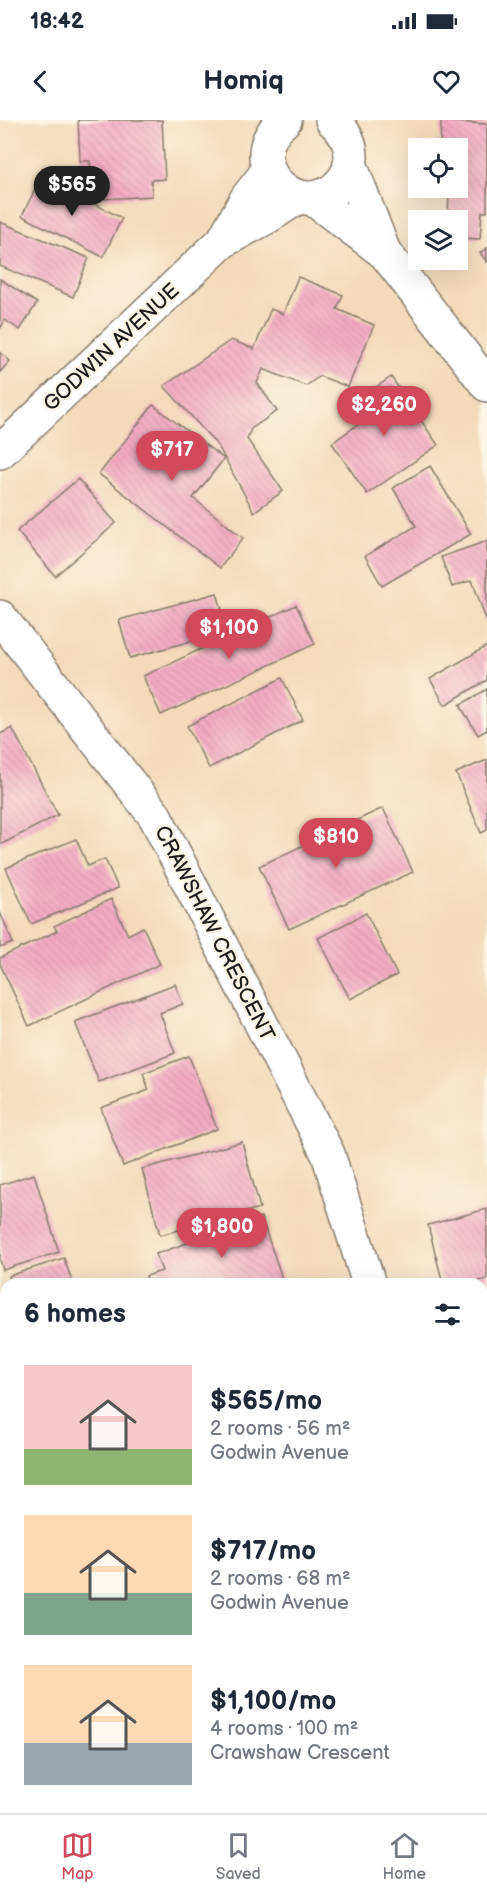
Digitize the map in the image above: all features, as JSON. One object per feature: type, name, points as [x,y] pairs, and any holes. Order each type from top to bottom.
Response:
[{"type":"street","points":[[332,120],[356,144],[384,253]]},
{"type":"street","points":[[270,137],[275,182],[286,191],[305,197],[384,253],[487,385]]},
{"type":"street","name":"GODWIN AVENUE","points":[[223,242],[247,198],[270,137]]},
{"type":"street","name":"GODWIN AVENUE","points":[[0,452],[223,242],[305,197],[325,194],[337,187],[346,177],[356,144]]},
{"type":"street","name":"CRAWSHAW CRESCENT","points":[[0,617],[155,816],[328,1154],[367,1278]]},
{"type":"building","points":[[78,120],[162,120],[165,179],[151,180],[152,196],[105,199],[103,176],[91,176],[90,161],[80,161]]},
{"type":"building","points":[[441,121],[487,124],[487,212],[482,212],[480,239],[468,238],[468,210],[448,210],[449,198],[468,198],[468,138],[440,138]]},
{"type":"building","points":[[41,177],[122,218],[103,257],[22,216]]},
{"type":"building","points":[[0,222],[89,258],[73,297],[0,266]]},
{"type":"building","points":[[487,248],[487,262],[480,253]]},
{"type":"building","points":[[298,277],[343,295],[337,309],[374,325],[348,387],[320,376],[306,386],[263,369],[257,383],[277,411],[251,429],[247,439],[283,491],[254,512],[218,446],[164,386],[231,340],[254,349],[271,309],[283,314]]},
{"type":"building","points":[[0,279],[37,303],[20,330],[5,320],[0,329]]},
{"type":"building","points":[[0,352],[10,361],[0,372]]},
{"type":"building","points":[[391,377],[438,445],[367,494],[332,443],[367,418],[355,402]]},
{"type":"building","points":[[153,405],[224,459],[193,498],[243,538],[220,568],[99,474]]},
{"type":"building","points":[[430,466],[471,534],[382,586],[365,556],[416,526],[393,488]]},
{"type":"building","points":[[78,479],[116,523],[55,576],[17,531]]},
{"type":"building","points":[[487,541],[487,622],[472,580],[452,587],[441,557]]},
{"type":"building","points":[[217,593],[228,631],[130,658],[119,620]]},
{"type":"building","points":[[296,605],[315,644],[161,715],[143,676]]},
{"type":"building","points":[[487,646],[487,680],[445,705],[430,679]]},
{"type":"building","points":[[282,678],[303,720],[209,768],[187,726]]},
{"type":"building","points":[[487,689],[487,730],[478,735],[460,705]]},
{"type":"building","points":[[12,728],[58,815],[0,845],[0,734]]},
{"type":"building","points":[[487,760],[487,830],[481,833],[456,773]]},
{"type":"building","points":[[383,808],[413,872],[289,929],[259,866]]},
{"type":"building","points":[[76,839],[88,866],[105,859],[118,888],[31,924],[6,868]]},
{"type":"building","points":[[111,899],[128,935],[143,927],[160,964],[29,1026],[0,964],[0,958],[57,931],[54,926]]},
{"type":"building","points":[[0,912],[13,943],[0,948]]},
{"type":"building","points":[[366,913],[397,975],[350,999],[318,938]]},
{"type":"building","points":[[175,984],[183,1004],[160,1013],[175,1053],[99,1082],[75,1022]]},
{"type":"building","points":[[189,1056],[217,1129],[123,1166],[101,1108],[149,1090],[143,1073]]},
{"type":"building","points":[[242,1142],[260,1208],[160,1235],[142,1169]]},
{"type":"building","points":[[34,1174],[59,1252],[3,1270],[0,1260],[0,1185]]},
{"type":"building","points":[[487,1209],[487,1278],[441,1278],[428,1225]]},
{"type":"building","points":[[261,1217],[282,1278],[146,1278],[146,1276],[162,1271],[156,1254]]},
{"type":"building","points":[[64,1258],[71,1278],[10,1278],[9,1276]]}]
